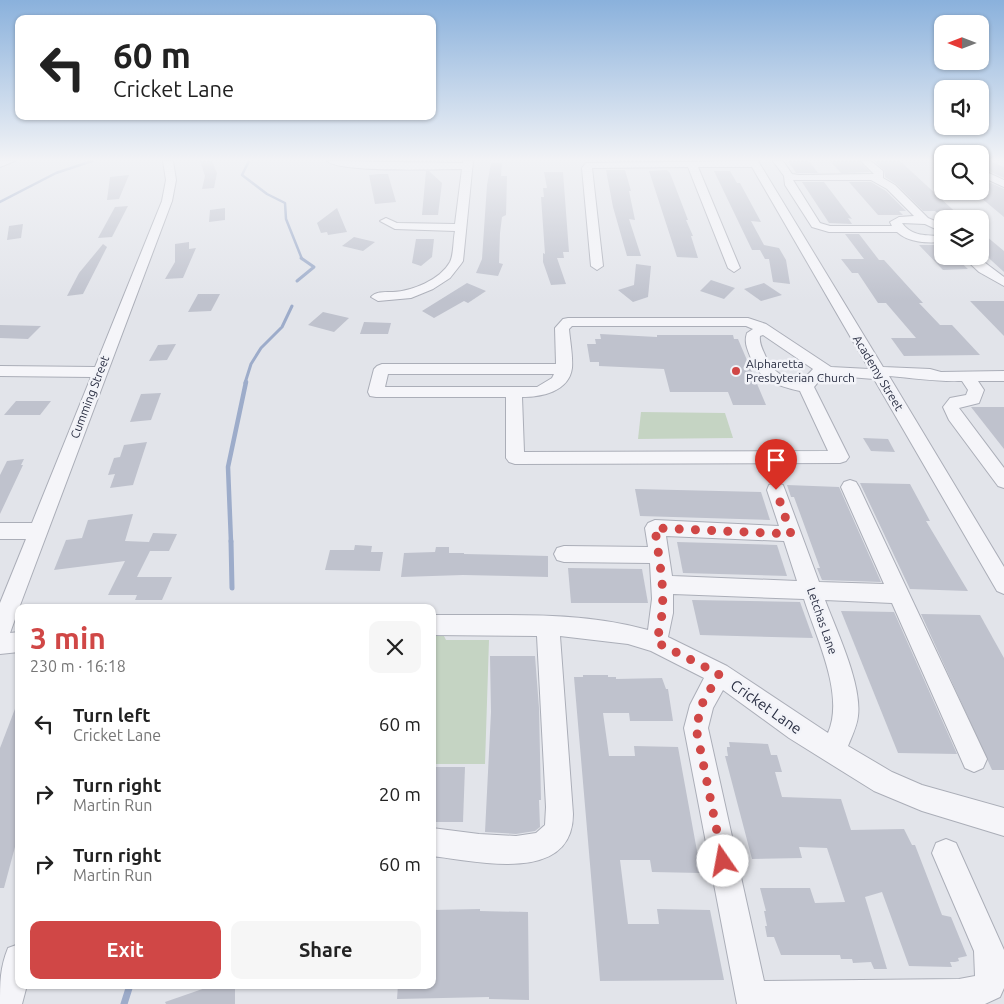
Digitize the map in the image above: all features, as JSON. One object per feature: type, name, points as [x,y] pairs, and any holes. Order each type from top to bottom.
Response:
[{"type":"street","name":"Cumming Street","points":[[0,631],[164,208]]},
{"type":"street","points":[[378,297],[406,295],[428,286],[446,275],[457,261],[463,208]]},
{"type":"street","points":[[591,208],[597,266]]},
{"type":"street","points":[[710,208],[734,268]]},
{"type":"street","name":"Academy Street","points":[[781,208],[1004,585]]},
{"type":"street","points":[[805,208],[814,222],[820,227],[829,229],[900,229]]},
{"type":"street","points":[[912,208],[924,220]]},
{"type":"street","points":[[934,223],[924,220],[899,220],[897,224],[900,229],[912,237],[934,238]]},
{"type":"street","points":[[386,222],[396,226],[461,228]]},
{"type":"street","points":[[978,265],[1004,282]]},
{"type":"street","points":[[564,369],[382,369],[376,392],[540,392],[559,381],[564,369],[562,328],[568,322],[748,322],[765,330],[827,371],[927,381],[940,377],[1004,376]]},
{"type":"street","points":[[765,330],[754,333],[752,340],[759,361],[767,375],[782,383],[806,387]]},
{"type":"street","points":[[806,387],[822,368]]},
{"type":"street","points":[[0,371],[100,372]]},
{"type":"street","points":[[967,377],[976,390],[973,399],[956,402],[951,407],[955,416],[1004,481]]},
{"type":"street","points":[[514,393],[515,458],[840,456],[806,387]]},
{"type":"street","points":[[850,487],[974,759]]},
{"type":"street","name":"Letchas Lane","points":[[776,490],[842,679],[847,699],[847,715],[843,730],[833,752]]},
{"type":"street","points":[[656,642],[662,622],[664,605],[655,528],[791,534]]},
{"type":"street","points":[[0,531],[38,531]]},
{"type":"street","points":[[564,554],[658,554]]},
{"type":"street","points":[[662,585],[899,594]]},
{"type":"street","name":"Cricket Lane","points":[[436,625],[596,628],[656,642],[719,674],[833,752],[883,782],[922,798],[1003,820]]},
{"type":"street","points":[[436,842],[491,849],[530,849],[541,845],[555,834],[558,828],[559,807],[548,626]]},
{"type":"street","points":[[0,644],[15,642]]},
{"type":"street","points":[[719,674],[702,704],[696,728],[752,1000],[959,995],[975,992],[988,986],[998,987],[989,952],[946,853]]},
{"type":"street","points":[[6,1004],[15,972]]},
{"type":"green space","points":[[641,412],[725,413],[733,438],[638,439]]},
{"type":"green space","points":[[436,634],[443,634],[446,640],[489,640],[485,764],[436,764]]},
{"type":"building","points":[[115,208],[127,208],[112,237],[98,238]]},
{"type":"building","points":[[225,208],[225,220],[209,222],[210,210]]},
{"type":"building","points":[[337,208],[347,232],[328,235],[327,232],[321,233],[317,223]]},
{"type":"building","points":[[423,208],[439,208],[438,215],[422,215]]},
{"type":"building","points":[[485,208],[506,208],[506,215],[502,217],[500,233],[499,263],[503,264],[498,276],[476,273],[482,259]]},
{"type":"building","points":[[542,208],[566,208],[569,252],[563,252],[564,258],[557,258],[566,284],[551,285],[543,262],[543,253],[545,254]]},
{"type":"building","points":[[613,208],[632,208],[635,220],[629,219],[641,256],[627,256]]},
{"type":"building","points":[[661,208],[683,208],[688,220],[686,220],[693,236],[691,236],[698,258],[677,257]]},
{"type":"building","points":[[732,208],[753,208],[761,222],[751,221],[764,245],[779,248],[786,260],[790,284],[773,282],[769,259],[765,259],[760,250],[752,250]]},
{"type":"building","points":[[819,208],[844,208],[852,219],[848,218],[852,224],[829,223]]},
{"type":"building","points":[[872,208],[903,208],[906,211],[899,211],[903,215],[878,215]]},
{"type":"building","points":[[920,208],[951,208],[953,210],[934,210],[923,211]]},
{"type":"building","points":[[993,208],[1004,208],[1004,217]]},
{"type":"building","points":[[23,224],[21,238],[7,240],[9,226]]},
{"type":"building","points":[[845,234],[859,234],[879,260],[884,260],[923,303],[919,303],[940,325],[952,325],[980,355],[904,356],[891,338],[916,338],[886,303],[878,303],[858,273],[852,273],[841,259],[864,259]]},
{"type":"building","points":[[354,237],[375,242],[363,251],[342,246]]},
{"type":"building","points":[[989,238],[1004,251],[1004,272],[989,258]]},
{"type":"building","points":[[416,239],[434,239],[432,257],[421,266],[412,263]]},
{"type":"building","points":[[189,242],[189,249],[196,248],[183,278],[165,279],[175,262],[175,244]]},
{"type":"building","points":[[103,244],[107,247],[83,294],[67,296],[79,273]]},
{"type":"building","points":[[919,245],[934,245],[934,261]]},
{"type":"building","points":[[636,264],[651,266],[648,297],[633,302],[618,290],[634,285]]},
{"type":"building","points":[[938,265],[964,265],[968,269],[943,270]]},
{"type":"building","points":[[711,280],[735,288],[724,299],[700,291]]},
{"type":"building","points":[[467,283],[486,291],[468,303],[464,301],[434,318],[422,311]]},
{"type":"building","points":[[764,283],[782,295],[761,301],[744,289]]},
{"type":"building","points":[[198,294],[220,294],[211,311],[188,312]]},
{"type":"building","points":[[970,301],[1004,301],[1004,336]]},
{"type":"building","points":[[323,312],[349,318],[334,332],[308,325]]},
{"type":"building","points":[[364,322],[391,323],[388,334],[360,334]]},
{"type":"building","points":[[0,325],[41,326],[28,339],[0,338]]},
{"type":"building","name":"Alpharetta Presbyterian Church","points":[[600,334],[657,337],[657,335],[733,335],[734,339],[738,339],[766,405],[733,405],[728,392],[670,392],[664,369],[599,366],[599,362],[590,362],[587,344],[596,344],[595,339],[601,339]]},
{"type":"building","points":[[176,344],[167,360],[149,361],[158,345]]},
{"type":"building","points":[[161,393],[151,420],[130,422],[141,394]]},
{"type":"building","points":[[16,401],[51,401],[40,415],[4,415]]},
{"type":"building","points":[[971,407],[1004,407],[1004,449]]},
{"type":"building","points":[[863,438],[888,439],[895,452],[871,451]]},
{"type":"building","points":[[147,442],[133,485],[110,488],[115,474],[108,475],[114,458],[120,457],[124,445]]},
{"type":"building","points":[[24,459],[0,514],[0,475],[7,461]]},
{"type":"building","points":[[860,483],[910,484],[930,521],[926,521],[968,591],[910,589]]},
{"type":"building","points":[[787,485],[839,487],[881,582],[822,580],[817,568],[820,568],[794,497],[791,497]]},
{"type":"building","points":[[635,489],[761,492],[770,520],[640,516]]},
{"type":"building","points":[[133,514],[125,541],[149,542],[153,533],[177,534],[169,551],[150,551],[137,577],[172,577],[162,600],[135,600],[137,595],[108,595],[125,561],[54,570],[66,540],[82,538],[88,520]]},
{"type":"building","points":[[677,542],[777,545],[787,576],[683,573]]},
{"type":"building","points":[[355,545],[372,546],[371,552],[383,552],[380,571],[325,570],[330,550],[354,550]]},
{"type":"building","points":[[436,547],[449,547],[449,553],[548,556],[548,577],[463,575],[401,577],[404,553],[435,552]]},
{"type":"building","points":[[568,568],[642,569],[648,603],[571,603]]},
{"type":"building","points":[[692,600],[800,602],[813,638],[700,635]]},
{"type":"building","points":[[841,611],[894,612],[957,754],[898,753]]},
{"type":"building","points":[[921,614],[980,615],[1004,658],[1004,770],[992,770]]},
{"type":"building","points":[[490,656],[535,656],[539,708],[541,800],[539,800],[540,827],[535,831],[516,834],[485,832],[491,712]]},
{"type":"building","points":[[583,675],[608,675],[608,677],[616,677],[616,679],[662,678],[666,689],[668,689],[673,721],[630,721],[629,713],[603,713],[609,756],[635,756],[634,746],[678,747],[701,873],[652,872],[650,860],[620,860],[628,924],[659,924],[657,909],[710,910],[724,980],[600,981],[574,677],[583,677]]},
{"type":"building","points":[[15,709],[15,847],[4,888],[0,888],[0,748]]},
{"type":"building","points":[[729,742],[768,744],[771,755],[777,755],[782,772],[775,772],[782,797],[841,799],[851,830],[904,829],[912,845],[915,845],[942,915],[951,917],[967,956],[958,958],[959,961],[950,962],[952,967],[909,966],[882,892],[865,897],[887,969],[874,969],[871,962],[853,963],[852,959],[841,959],[840,955],[781,955],[774,937],[767,937],[764,911],[766,911],[760,888],[810,888],[815,903],[845,902],[827,848],[799,847],[802,858],[752,859],[725,756],[728,756],[727,747],[730,747]]},
{"type":"building","points":[[436,767],[465,767],[463,822],[436,822]]},
{"type":"building","points":[[480,909],[480,911],[528,912],[529,1000],[489,999],[489,997],[397,999],[398,989],[436,989],[436,910]]},
{"type":"building","points":[[202,989],[235,989],[235,1004],[166,1004],[165,1002]]},
{"type":"waterway","points":[[285,208],[286,219],[302,259]]},
{"type":"waterway","points":[[297,281],[314,267],[302,259]]},
{"type":"waterway","points":[[245,383],[251,364],[261,348],[282,327],[292,306]]},
{"type":"waterway","points":[[231,542],[228,467],[246,382]]},
{"type":"waterway","points":[[231,541],[232,588]]},
{"type":"waterway","points":[[124,1004],[129,989]]},
{"type":"place","name":"Alpharetta Presbyterian Church","points":[[736,371]]},
{"type":"route","points":[[723,861],[696,728],[702,704],[719,674],[656,642],[662,622],[664,605],[655,528],[791,534],[776,490]]}]
